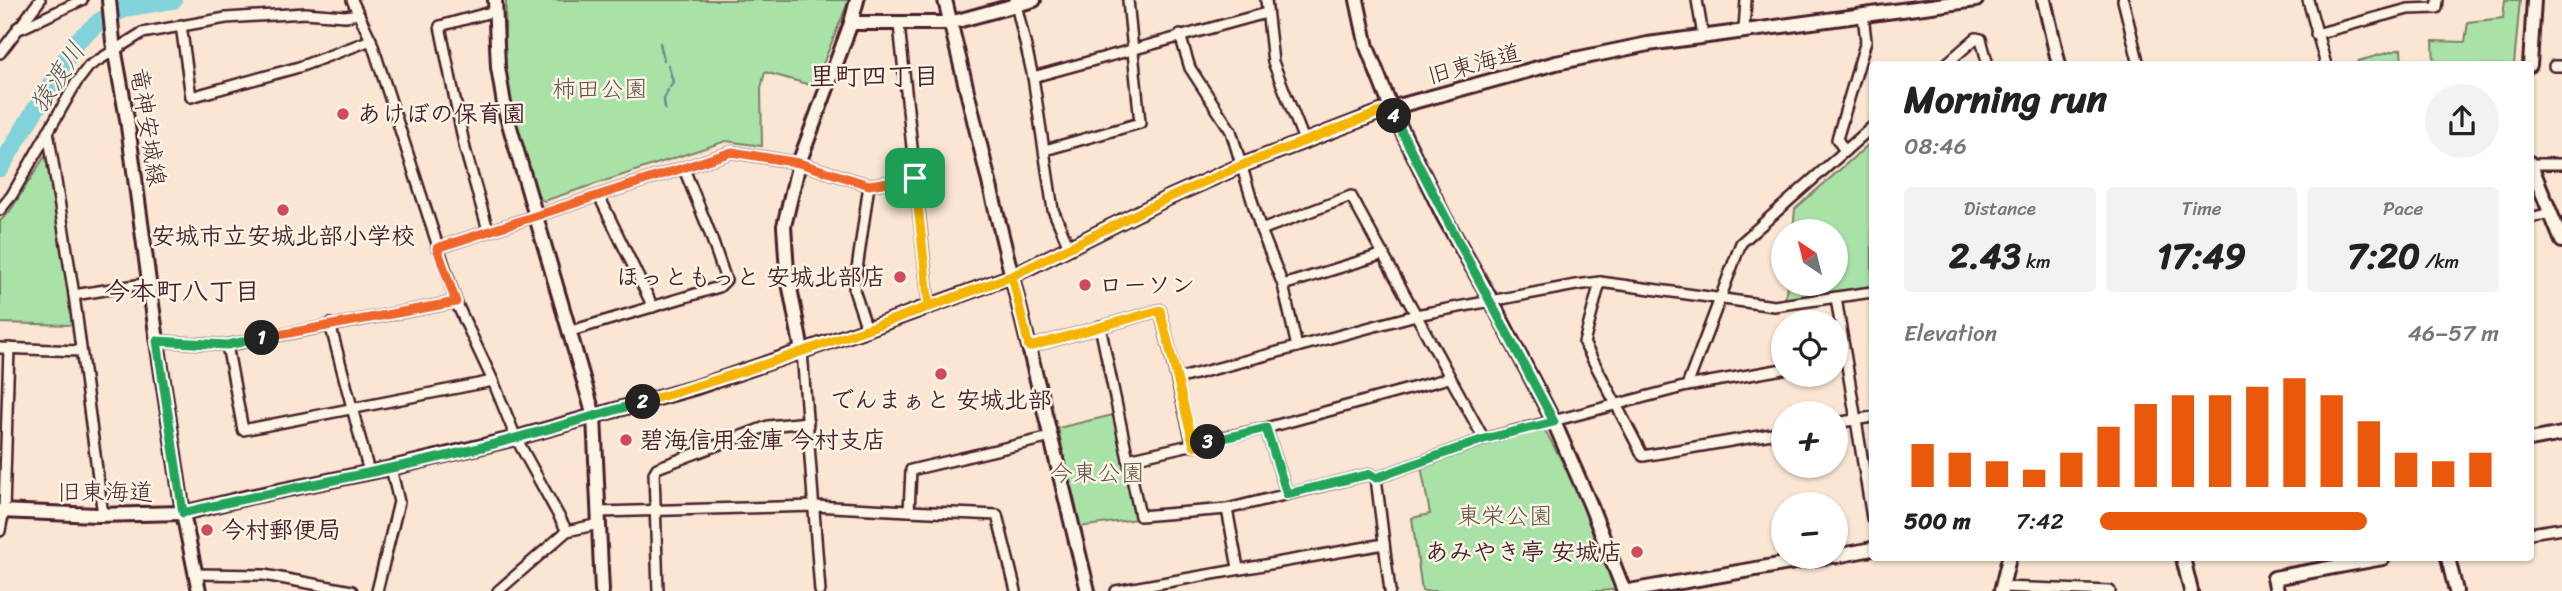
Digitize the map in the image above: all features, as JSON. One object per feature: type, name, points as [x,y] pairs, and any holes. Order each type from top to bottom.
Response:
[{"type":"street","points":[[0,53],[40,0]]},
{"type":"street","points":[[18,27],[22,28],[82,0]]},
{"type":"street","name":"竜神安城線","points":[[109,0],[183,513],[199,591]]},
{"type":"street","points":[[820,591],[802,351],[787,272],[784,226],[799,163],[857,0]]},
{"type":"street","points":[[945,0],[1088,591]]},
{"type":"street","points":[[851,23],[950,23],[1034,0]]},
{"type":"street","points":[[1045,150],[1140,123],[1128,0]]},
{"type":"street","points":[[1266,0],[1273,62],[1304,141]]},
{"type":"street","points":[[1357,0],[1367,47],[1391,108],[1444,217],[1491,300],[1554,422],[1624,591]]},
{"type":"street","points":[[1698,0],[1703,36]]},
{"type":"street","points":[[1744,30],[1746,0]]},
{"type":"street","name":"旧東海道","points":[[2,510],[103,514],[183,513],[516,438],[697,387],[1012,276],[1166,199],[1240,166],[1391,108],[1556,63],[1648,44],[1976,0]]},
{"type":"street","points":[[2044,0],[2058,61]]},
{"type":"street","points":[[2123,0],[2138,61]]},
{"type":"street","points":[[2308,0],[2325,61]]},
{"type":"street","points":[[2316,34],[2409,9],[2437,8],[2438,0]]},
{"type":"street","points":[[2530,61],[2533,0]]},
{"type":"street","points":[[1016,3],[1033,77],[1053,210],[1069,247]]},
{"type":"street","points":[[488,230],[465,149],[440,26],[495,6],[498,67],[505,110],[594,416],[602,591]]},
{"type":"street","points":[[0,210],[12,195],[76,83],[89,66],[114,47],[142,33],[181,24],[305,13],[345,16],[355,7],[372,40],[456,302],[516,438],[567,531]]},
{"type":"street","points":[[1033,77],[1266,13]]},
{"type":"street","points":[[1845,151],[1837,139],[1866,41],[1863,15]]},
{"type":"street","points":[[181,24],[191,97],[299,67],[372,40]]},
{"type":"street","points":[[899,25],[929,307]]},
{"type":"street","points":[[1180,36],[1190,68],[1231,131],[1261,230],[1283,285],[1297,347]]},
{"type":"street","points":[[1950,61],[1976,38],[1981,38],[1987,61]]},
{"type":"street","points":[[48,131],[74,295],[103,514]]},
{"type":"street","points":[[1687,386],[1741,243],[1869,131]]},
{"type":"street","points":[[437,248],[732,152],[799,163],[869,185],[915,178]]},
{"type":"street","points":[[2534,163],[2562,164]]},
{"type":"street","points":[[571,331],[719,287],[726,280],[684,169]]},
{"type":"street","points":[[2534,171],[2562,241]]},
{"type":"street","points":[[867,329],[854,290],[869,185]]},
{"type":"street","points":[[599,196],[653,307]]},
{"type":"street","points":[[1261,230],[1351,196],[1484,439]]},
{"type":"street","points":[[2534,217],[2550,213]]},
{"type":"street","points":[[1283,285],[1384,254]]},
{"type":"street","points":[[1600,282],[1584,344],[1643,456],[1771,434]]},
{"type":"street","points":[[1177,379],[1416,315],[1600,282],[1774,306],[1869,292]]},
{"type":"street","points":[[74,295],[149,284]]},
{"type":"street","points":[[1836,298],[1837,310]]},
{"type":"street","points":[[157,341],[227,345],[456,302]]},
{"type":"street","points":[[1029,347],[1160,310],[1194,446]]},
{"type":"street","points":[[330,324],[369,472]]},
{"type":"street","points":[[1100,326],[1140,516],[1227,509],[1370,474],[1376,478],[1390,591]]},
{"type":"street","points":[[227,345],[243,430],[493,381]]},
{"type":"street","points":[[0,531],[4,348],[80,351]]},
{"type":"street","points":[[1376,478],[1484,439],[1687,386],[1771,371]]},
{"type":"street","points":[[1128,459],[1266,428],[1449,378]]},
{"type":"street","points":[[1848,387],[1869,500]]},
{"type":"street","points":[[1848,421],[1869,418]]},
{"type":"street","points":[[658,591],[654,472],[657,468],[768,426],[808,422]]},
{"type":"street","points":[[1266,428],[1287,494]]},
{"type":"street","points":[[2534,439],[2562,434]]},
{"type":"street","points":[[909,511],[911,470],[1051,437]]},
{"type":"street","points":[[377,591],[398,502],[391,468]]},
{"type":"street","points":[[498,591],[567,531],[599,518],[655,510],[814,506],[997,515],[1016,591]]},
{"type":"street","points":[[1227,509],[1238,568]]},
{"type":"street","points":[[2534,532],[2562,528]]},
{"type":"street","points":[[1116,591],[1384,544]]},
{"type":"street","points":[[1848,553],[1869,550]]},
{"type":"street","points":[[2008,561],[2002,589],[2110,591]]},
{"type":"street","points":[[2184,561],[2190,591]]},
{"type":"street","points":[[2277,591],[2274,578],[2367,561]]},
{"type":"street","points":[[2449,561],[2456,591]]},
{"type":"street","points":[[1629,591],[1771,566]]},
{"type":"street","points":[[196,574],[264,575],[352,591]]},
{"type":"green space","name":"柿田公園","points":[[506,0],[849,0],[814,86],[765,72],[761,88],[762,146],[726,141],[544,201],[539,198],[516,127],[504,64]]},
{"type":"green space","points":[[2505,0],[2520,0],[2514,61],[2434,61],[2433,41],[2465,42],[2468,22],[2503,18]]},
{"type":"green space","points":[[2401,49],[2402,61],[2358,61]]},
{"type":"green space","points":[[1869,146],[1869,287],[1848,290],[1848,219],[1794,219],[1795,209]]},
{"type":"green space","points":[[45,156],[48,157],[73,325],[0,323],[0,221],[10,211]]},
{"type":"green space","points":[[1786,296],[1814,296],[1785,301]]},
{"type":"green space","name":"今東公園","points":[[1113,415],[1137,519],[1080,527],[1058,428]]},
{"type":"green space","name":"東栄公園","points":[[1542,430],[1546,432],[1587,507],[1619,589],[1422,591],[1412,518],[1430,514],[1421,466],[1483,443]]},
{"type":"waterway","name":"猿渡川","points":[[0,168],[77,41],[100,21],[126,8],[173,0]]},
{"type":"waterway","points":[[660,43],[664,60]]},
{"type":"waterway","points":[[668,65],[673,82],[670,87]]},
{"type":"waterway","points":[[665,109],[664,99],[668,90]]},
{"type":"place","name":"あけぼの保育園","points":[[343,114]]},
{"type":"place","name":"安城市立安城北部小学校","points":[[283,210]]},
{"type":"place","name":"ほっともっと 安城北部店","points":[[900,277]]},
{"type":"place","name":"ローソン","points":[[1085,285]]},
{"type":"place","name":"でんまぁと 安城北部","points":[[941,374]]},
{"type":"place","name":"碧海信用金庫 今村支店","points":[[626,440]]},
{"type":"place","name":"今村郵便局","points":[[207,530]]},
{"type":"place","name":"あみやき亭 安城店","points":[[1637,552]]},
{"type":"district","name":"里町四丁目","points":[[874,76]]},
{"type":"district","name":"今本町八丁目","points":[[182,291]]},
{"type":"route","points":[[915,178],[869,185],[799,163],[732,152],[437,248],[456,302],[227,345],[157,341],[183,513],[516,438],[697,387],[867,329],[929,307],[1012,276],[1029,347],[1160,310],[1194,446],[1266,428],[1287,494],[1370,474],[1376,478],[1484,439],[1554,422],[1491,300],[1444,217],[1391,108],[1240,166],[1166,199],[1012,276],[929,307],[915,178]]}]
